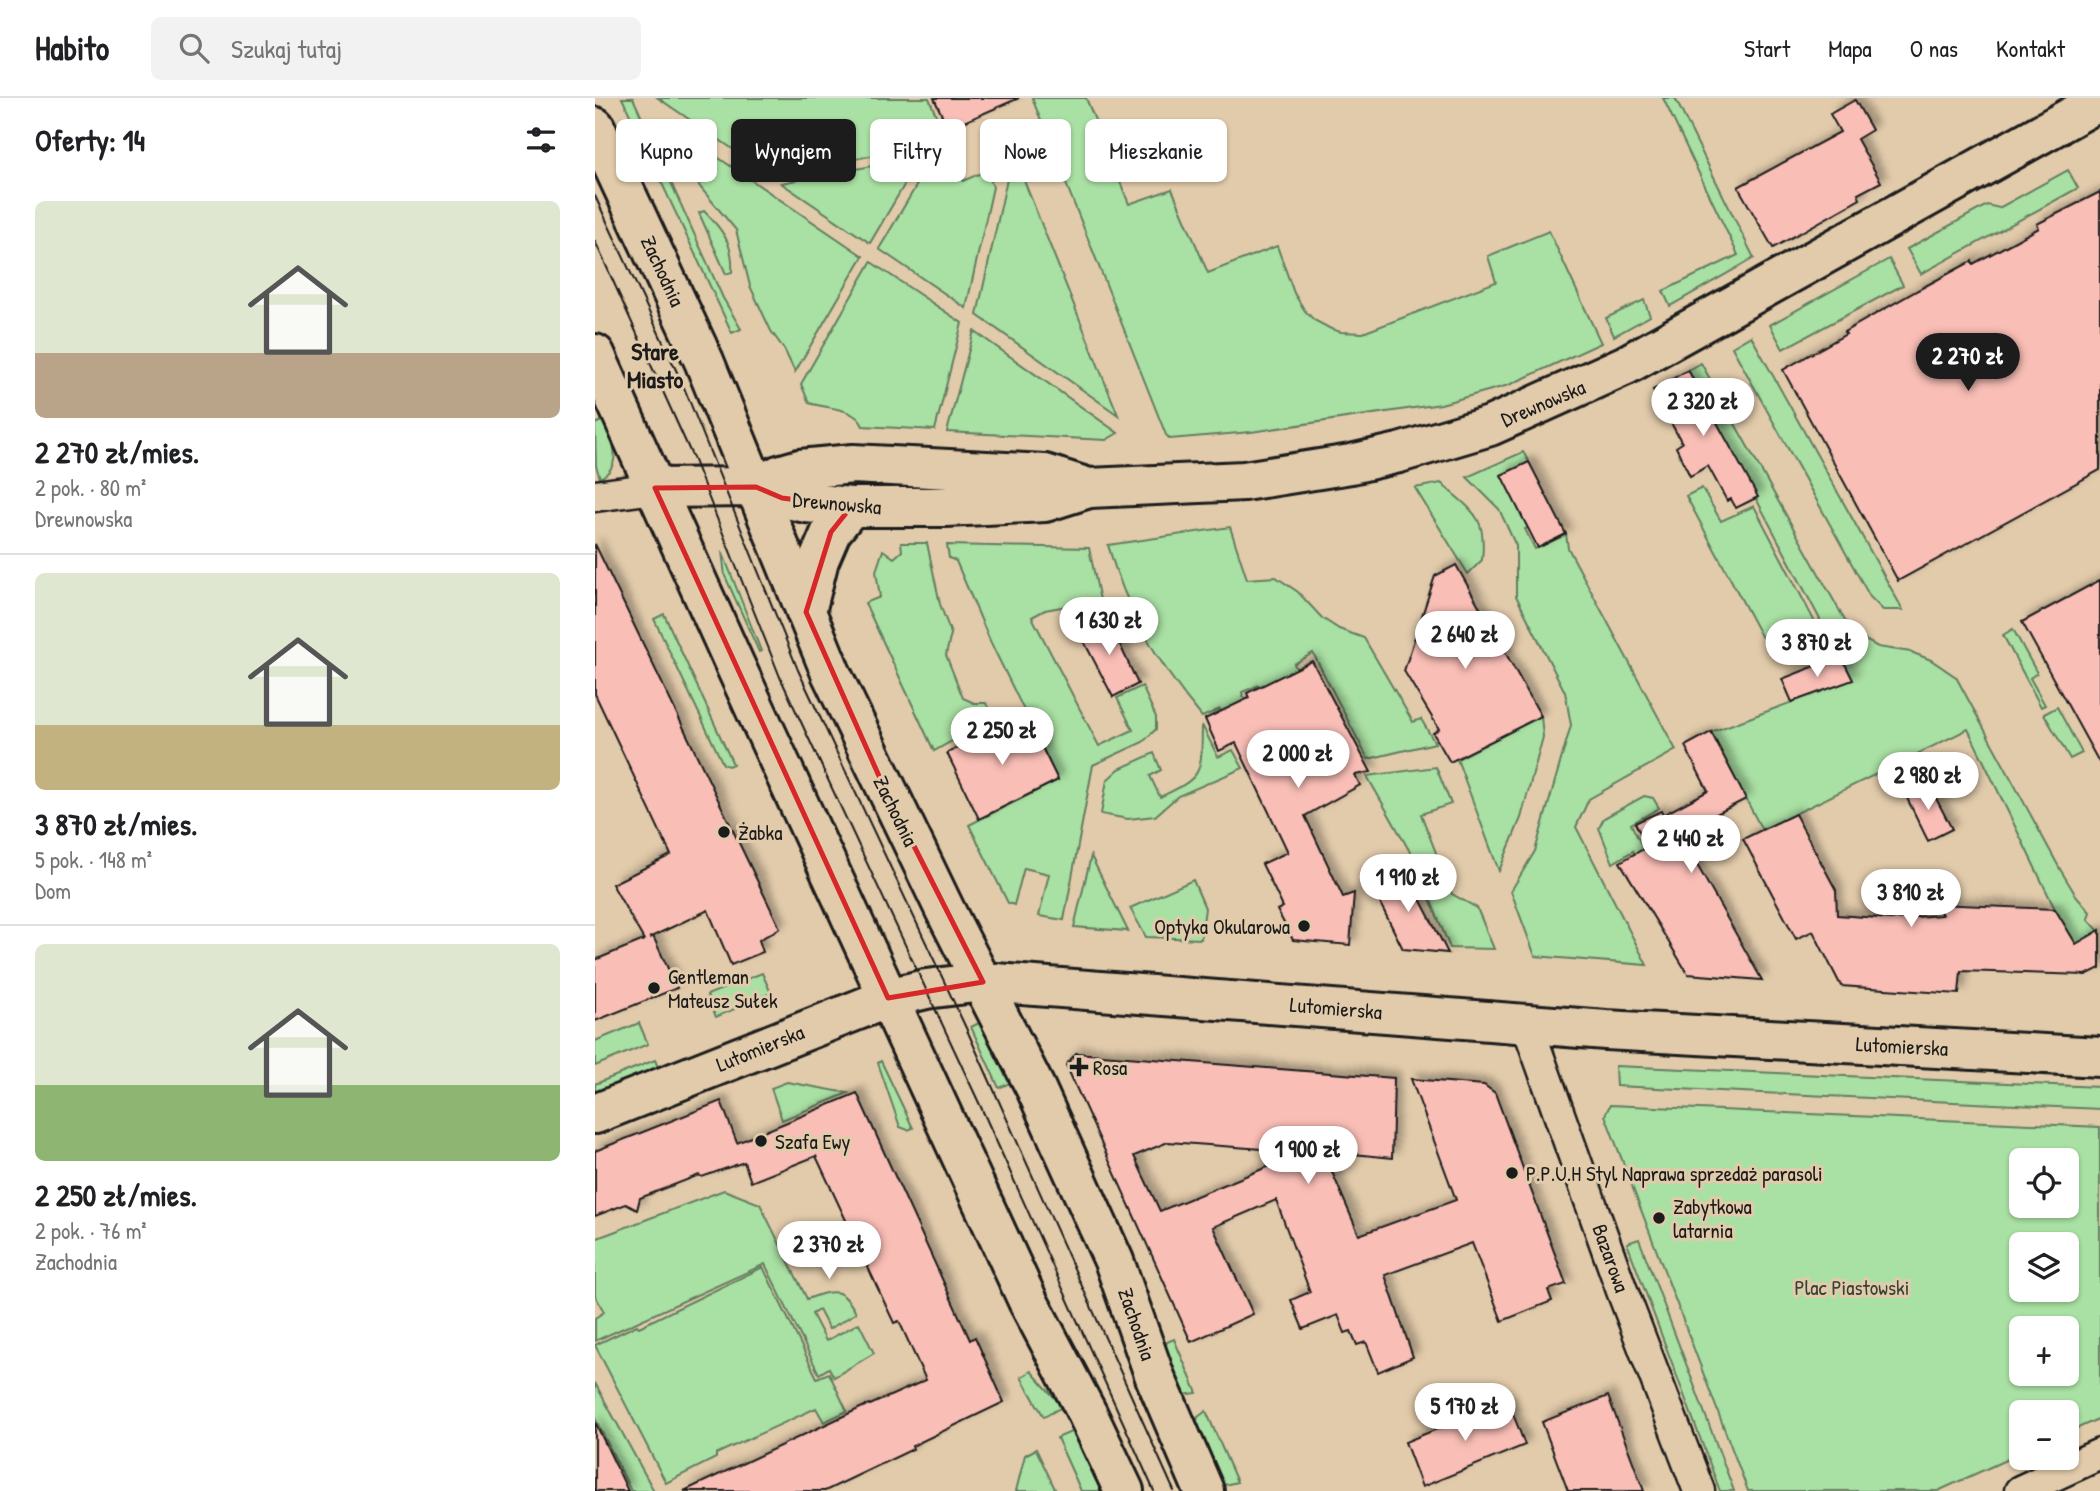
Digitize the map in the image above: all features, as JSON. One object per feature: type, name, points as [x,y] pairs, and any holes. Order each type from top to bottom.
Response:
[{"type":"main road","name":"Drewnowska","points":[[756,487],[782,498],[806,503],[851,506],[946,507],[1045,502],[1089,488],[1275,478],[1373,459],[1490,426],[1626,365],[2100,101]]},
{"type":"main road","name":"Zachodnia","points":[[595,127],[698,347],[806,612],[883,785],[1036,1089],[1115,1261],[1155,1377],[1205,1491]]},
{"type":"main road","points":[[595,354],[1028,1301],[1087,1413],[1124,1491]]},
{"type":"main road","name":"Drewnowska","points":[[756,487],[779,475],[800,470],[853,464],[1045,474],[1089,488]]},
{"type":"main road","points":[[655,488],[756,487]]},
{"type":"main road","points":[[806,612],[831,532],[851,506]]},
{"type":"main road","name":"Lutomierska","points":[[595,1114],[888,998],[926,989],[983,982],[1651,1033],[2100,1057]]},
{"type":"street","points":[[595,496],[655,488]]},
{"type":"street","name":"Bazarowa","points":[[1527,1024],[1621,1288],[1699,1491]]},
{"type":"street","points":[[2020,1491],[2100,1454]]},
{"type":"highlighted area","points":[[756,487],[782,498],[851,507],[831,532],[806,612],[883,785],[983,982],[888,998],[655,488]]},
{"type":"green space","points":[[622,98],[633,98],[642,119],[632,119]]},
{"type":"green space","points":[[658,98],[929,98],[938,119],[870,119],[870,156],[856,159],[856,119],[731,119],[731,148],[717,138],[717,119],[689,119]]},
{"type":"green space","points":[[1032,98],[1086,98],[1095,119],[1085,119],[1085,182],[1120,182],[1129,204],[1172,189],[1208,273],[1277,246],[1294,293],[1305,311],[1314,320],[1331,329],[1363,333],[1496,282],[1488,256],[1549,231],[1601,343],[1509,385],[1441,404],[1251,432],[1170,439],[1166,435],[1065,182],[1071,182],[1071,119],[1040,119]]},
{"type":"green space","points":[[1663,98],[1675,98],[1754,258],[1670,306],[1663,291],[1738,255]]},
{"type":"green space","points":[[717,157],[731,166],[731,182],[754,182],[863,256],[795,372],[784,349],[771,331],[750,286],[736,230],[698,182],[717,182]]},
{"type":"green space","points":[[870,166],[870,182],[906,182],[870,243],[781,183],[856,182],[856,169]]},
{"type":"green space","points":[[2068,170],[2078,188],[1921,274],[1907,249],[1987,205],[1999,208]]},
{"type":"green space","points":[[980,173],[980,182],[991,182],[993,187],[966,308],[879,249],[918,182],[966,182]]},
{"type":"green space","points":[[661,182],[671,182],[723,298],[741,329],[732,333]]},
{"type":"green space","points":[[1006,182],[1025,182],[1118,415],[977,315]]},
{"type":"green space","points":[[704,211],[729,245],[732,272],[726,274],[699,213]]},
{"type":"green space","points":[[1889,259],[1903,285],[1783,349],[1770,325]]},
{"type":"green space","points":[[871,262],[962,323],[935,430],[863,426],[854,415],[847,412],[809,403],[801,384]]},
{"type":"green space","points":[[1644,300],[1650,316],[1614,336],[1606,318]]},
{"type":"green space","points":[[974,331],[1118,433],[1106,440],[947,432]]},
{"type":"green space","points":[[1751,336],[1903,610],[1883,610],[1870,597],[1732,347]]},
{"type":"green space","points":[[1701,363],[1852,633],[1878,647],[1911,652],[1931,660],[1956,677],[2060,869],[2090,912],[2088,919],[2099,931],[2076,944],[2055,909],[1968,729],[1762,830],[1711,732],[1852,680],[1688,370]]},
{"type":"green space","points":[[604,420],[611,435],[614,459],[612,467],[600,478],[596,466],[595,424]]},
{"type":"green space","points":[[1523,452],[1529,462],[1502,476],[1528,528],[1525,529],[1535,549],[1566,534],[1568,548],[1676,750],[1589,799],[1576,827],[1647,965],[1535,956],[1511,891],[1535,851],[1571,725],[1565,692],[1516,596],[1516,546],[1499,509],[1467,477]]},
{"type":"green space","points":[[1441,483],[1475,515],[1482,533],[1482,560],[1468,574],[1415,488]]},
{"type":"green space","points":[[1702,488],[1721,521],[1754,506],[1818,628],[1769,651],[1686,496]]},
{"type":"green space","points":[[1230,527],[1247,579],[1276,577],[1298,592],[1322,618],[1339,629],[1364,638],[1413,722],[1421,719],[1435,743],[1368,759],[1313,653],[1294,664],[1306,688],[1267,704],[1259,685],[1242,692],[1246,706],[1243,753],[1220,709],[1202,717],[1172,678],[1146,636],[1124,592],[1108,545]]},
{"type":"green space","points":[[901,543],[927,543],[940,604],[951,634],[946,655],[963,698],[974,703],[986,703],[993,718],[934,751],[865,603],[880,597],[876,571],[883,550],[894,558],[902,551]]},
{"type":"green space","points":[[947,545],[1089,548],[1100,600],[1045,610],[1032,617],[1099,746],[1133,730],[1117,698],[1142,686],[1156,717],[1156,729],[1143,742],[1093,765],[1064,920],[1039,916],[1049,874],[1024,868],[1014,905],[1008,903],[969,825],[1058,780],[991,643],[956,561],[949,558]]},
{"type":"green space","points":[[722,551],[761,651],[759,652],[725,576]]},
{"type":"green space","points":[[664,614],[733,764],[723,764],[654,619]]},
{"type":"green space","points":[[2013,629],[2037,673],[2030,678],[2045,705],[2041,707],[2003,635]]},
{"type":"green space","points":[[2057,707],[2082,753],[2070,759],[2044,714]]},
{"type":"green space","points":[[1541,716],[1543,737],[1521,818],[1499,871],[1457,759]]},
{"type":"green space","points":[[1202,725],[1218,757],[1233,750],[1243,768],[1178,796],[1155,816],[1128,819],[1101,814],[1107,780],[1119,769],[1154,753],[1161,770],[1150,776],[1160,797],[1193,778],[1200,763]]},
{"type":"green space","points":[[1436,767],[1451,804],[1421,814],[1452,894],[1477,908],[1494,949],[1450,948],[1414,859],[1367,776]]},
{"type":"green space","points":[[1644,796],[1653,798],[1659,808],[1631,824],[1645,852],[1664,909],[1633,851],[1613,863],[1599,828],[1604,818]]},
{"type":"green space","points":[[1091,856],[1128,931],[1074,927]]},
{"type":"green space","points":[[1193,880],[1205,908],[1201,939],[1146,937],[1130,908]]},
{"type":"green space","points":[[762,973],[771,993],[716,1017],[707,995]]},
{"type":"green space","points":[[639,1023],[648,1044],[595,1066],[595,1041]]},
{"type":"green space","points":[[979,1023],[1012,1082],[999,1088],[971,1027]]},
{"type":"green space","points":[[655,1060],[660,1072],[595,1095],[595,1084]]},
{"type":"green space","points":[[881,1061],[913,1128],[908,1130],[900,1127],[878,1063]]},
{"type":"green space","points":[[1615,1066],[2100,1087],[2100,1109],[1616,1086]]},
{"type":"green space","points":[[787,1082],[848,1093],[782,1120],[771,1088]]},
{"type":"green space","name":"Plac Piastowski","points":[[1610,1105],[2100,1127],[2100,1418],[2079,1428],[2079,1400],[2009,1400],[2009,1458],[1938,1491],[1748,1491],[1605,1115]]},
{"type":"green space","points":[[724,1190],[760,1204],[807,1299],[837,1292],[851,1305],[856,1313],[829,1329],[819,1310],[812,1314],[826,1341],[859,1323],[874,1353],[834,1377],[829,1368],[819,1374],[765,1264],[595,1341],[595,1318],[604,1312],[595,1295],[595,1239]]},
{"type":"green space","points":[[1639,1239],[1734,1491],[1720,1491],[1627,1243]]},
{"type":"green space","points":[[763,1267],[817,1378],[829,1373],[847,1411],[824,1422],[816,1408],[716,1454],[716,1458],[666,1483],[595,1345],[637,1325],[639,1327]]},
{"type":"green space","points":[[1174,1339],[1197,1393],[1183,1395],[1165,1348],[1167,1342]]},
{"type":"green space","points":[[1031,1371],[1061,1405],[1044,1417],[1021,1377]]},
{"type":"green space","points":[[595,1383],[654,1491],[631,1491],[595,1418]]},
{"type":"green space","points":[[1206,1411],[1237,1482],[1224,1485],[1196,1424],[1198,1417]]},
{"type":"green space","points":[[1075,1433],[1102,1491],[1081,1491],[1057,1438]]},
{"type":"green space","points":[[1036,1449],[1056,1491],[1016,1491],[1025,1455]]},
{"type":"building","points":[[934,98],[1019,98],[966,121],[966,119],[943,119]]},
{"type":"building","points":[[1855,100],[1872,130],[1857,139],[1881,182],[1858,194],[1860,199],[1773,248],[1738,187],[1840,132],[1830,114]]},
{"type":"building","points":[[2100,192],[2100,470],[1898,581],[1783,370],[1918,290],[1972,261],[1973,264],[2039,228],[2037,224]]},
{"type":"building","points":[[1688,370],[1758,497],[1736,508],[1731,499],[1727,501],[1708,466],[1690,476],[1676,447],[1682,443],[1653,390]]},
{"type":"building","points":[[1529,462],[1566,534],[1538,548],[1501,475]]},
{"type":"building","points":[[595,544],[780,928],[759,940],[763,952],[731,965],[708,910],[653,936],[677,988],[595,1021],[595,960],[644,940],[612,884],[671,855],[595,694]]},
{"type":"building","points":[[1456,565],[1541,716],[1450,762],[1433,733],[1439,729],[1404,671],[1435,576]]},
{"type":"building","points":[[2100,580],[2100,764],[2022,622]]},
{"type":"building","points":[[1099,622],[1110,623],[1138,684],[1113,697],[1079,632]]},
{"type":"building","points":[[1841,656],[1853,680],[1792,702],[1782,679]]},
{"type":"building","points":[[1312,661],[1371,772],[1355,775],[1360,785],[1305,816],[1343,897],[1354,893],[1350,945],[1293,940],[1277,910],[1283,907],[1262,864],[1288,852],[1236,743],[1219,751],[1205,719],[1249,698],[1247,693]]},
{"type":"building","points":[[1026,715],[1058,780],[979,819],[947,753]]},
{"type":"building","points":[[1711,732],[1746,799],[1679,833],[1762,980],[1688,974],[1620,862],[1647,847],[1635,823],[1661,811],[1663,815],[1708,791],[1685,746]]},
{"type":"building","points":[[1928,783],[1952,829],[1928,841],[1905,794]]},
{"type":"building","points":[[1795,814],[1836,890],[1837,915],[1892,919],[1942,915],[1936,904],[2055,909],[2076,944],[2100,930],[2100,968],[2086,975],[1961,971],[1959,994],[1841,986],[1813,931],[1796,939],[1743,839]]},
{"type":"building","points":[[1405,870],[1448,953],[1403,949],[1371,885]]},
{"type":"building","points":[[1076,1053],[1394,1078],[1392,1158],[1323,1151],[1359,1235],[1456,1200],[1411,1079],[1484,1085],[1495,1093],[1566,1284],[1548,1290],[1552,1301],[1502,1321],[1472,1243],[1385,1275],[1413,1357],[1378,1372],[1366,1342],[1357,1345],[1351,1331],[1345,1333],[1338,1315],[1303,1329],[1291,1300],[1310,1292],[1276,1200],[1213,1227],[1253,1314],[1191,1342],[1066,1065]],"holes":[[[1168,1142],[1304,1152],[1160,1211],[1134,1156]]]},
{"type":"building","points":[[857,1093],[970,1340],[975,1337],[1004,1402],[825,1491],[684,1491],[926,1380],[899,1321],[894,1323],[816,1156],[751,1182],[744,1162],[702,1177],[699,1175],[640,1198],[637,1210],[626,1204],[595,1216],[595,1151],[721,1101],[737,1143]]},
{"type":"building","points":[[1608,1396],[1644,1491],[1568,1491],[1542,1422]]},
{"type":"building","points":[[1508,1401],[1525,1445],[1422,1487],[1405,1442],[1447,1425],[1447,1422]]},
{"type":"building","points":[[595,1422],[628,1491],[595,1491]]},
{"type":"tram line","points":[[595,196],[683,385],[798,670],[966,1028],[1174,1491]]},
{"type":"tram line","points":[[595,241],[693,458],[780,677],[980,1105],[1154,1491]]},
{"type":"place","name":"Żabka","points":[[724,832]]},
{"type":"place","name":"Optyka Okularowa","points":[[1304,926]]},
{"type":"place","name":"Gentleman Mateusz Sułek","points":[[654,988]]},
{"type":"place","name":"Rosa","points":[[1079,1067]]},
{"type":"place","name":"Szafa Ewy","points":[[761,1141]]},
{"type":"place","name":"P.P.U.H Styl Naprawa sprzedaż parasoli","points":[[1512,1173]]},
{"type":"place","name":"Zabytkowa latarnia","points":[[1659,1218]]},
{"type":"district","name":"Stare Miasto","points":[[655,365]]}]
